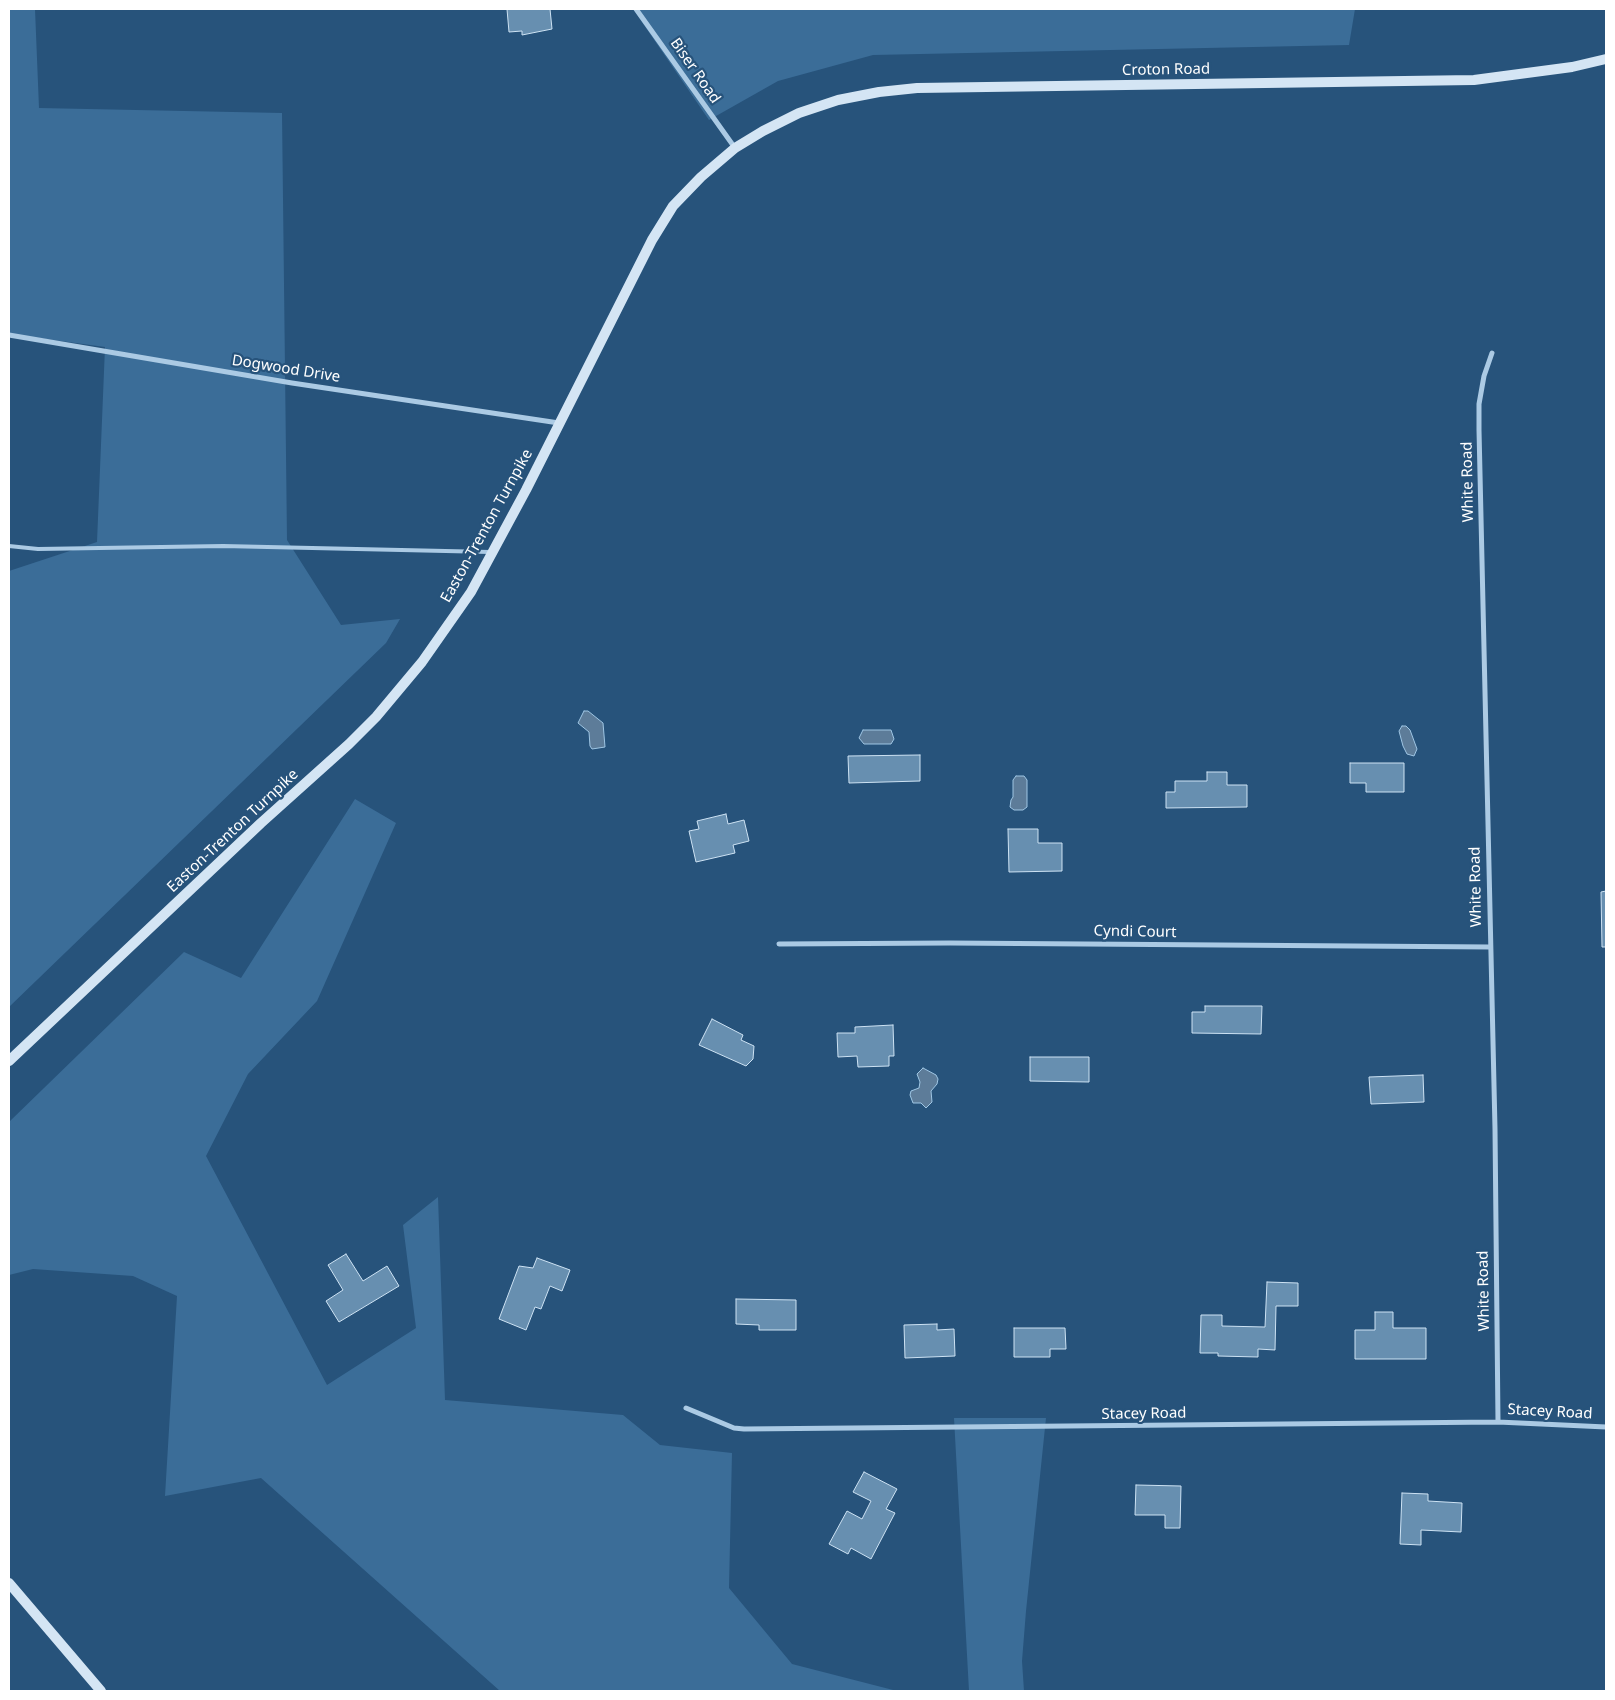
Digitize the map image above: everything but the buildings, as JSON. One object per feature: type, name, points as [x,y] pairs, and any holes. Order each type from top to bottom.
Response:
[{"type":"main road","name":"Croton Road","points":[[735,148],[799,113],[838,100],[879,92],[942,88],[1474,80],[1562,69],[1606,59]]},
{"type":"main road","name":"Easton-Trenton Turnpike","points":[[9,1061],[376,717],[422,662],[471,592],[560,423],[630,280],[673,206],[701,177],[735,148]]},
{"type":"main road","points":[[9,1583],[101,1691]]},
{"type":"street","name":"Biser Road","points":[[636,9],[735,148]]},
{"type":"street","name":"Dogwood Drive","points":[[9,335],[292,383],[560,423]]},
{"type":"street","name":"White Road","points":[[1492,353],[1484,376],[1479,404],[1495,1130],[1498,1422]]},
{"type":"street","name":"Cyndi Court","points":[[779,944],[950,943],[1490,947]]},
{"type":"street","name":"Stacey Road","points":[[686,1408],[734,1428],[744,1429],[1498,1422],[1563,1427],[1606,1427]]},
{"type":"lane","points":[[9,546],[38,549],[223,546],[492,552]]},
{"type":"shaded area","points":[[9,9],[35,9],[39,108],[282,113],[287,540],[341,625],[400,619],[386,643],[9,1007],[9,571],[97,542],[105,347],[9,334]]},
{"type":"shaded area","points":[[633,9],[1355,9],[1349,45],[873,55],[778,81],[709,120]]},
{"type":"shaded area","points":[[584,711],[588,711],[603,723],[605,747],[592,749],[590,746],[589,732],[578,723]]},
{"type":"shaded area","points":[[1402,726],[1406,726],[1410,730],[1417,749],[1414,756],[1407,754],[1403,746],[1399,731]]},
{"type":"shaded area","points":[[863,730],[891,730],[894,739],[891,744],[864,744],[859,738]]},
{"type":"shaded area","points":[[1016,776],[1024,776],[1027,780],[1027,807],[1023,810],[1014,810],[1010,807],[1013,797],[1013,780]]},
{"type":"shaded area","points":[[355,799],[396,823],[317,1001],[248,1074],[206,1156],[327,1385],[416,1328],[403,1225],[438,1197],[445,1400],[623,1415],[660,1445],[732,1453],[729,1588],[792,1664],[897,1691],[500,1691],[261,1478],[165,1496],[177,1296],[133,1276],[33,1269],[9,1275],[9,1122],[184,952],[241,978]]},
{"type":"shaded area","points":[[923,1068],[936,1075],[938,1079],[937,1084],[931,1091],[932,1102],[926,1108],[921,1103],[913,1103],[910,1095],[911,1091],[919,1088],[920,1082],[917,1074]]},
{"type":"shaded area","points":[[954,1418],[1046,1418],[1026,1611],[1022,1661],[1024,1691],[969,1691]]}]
